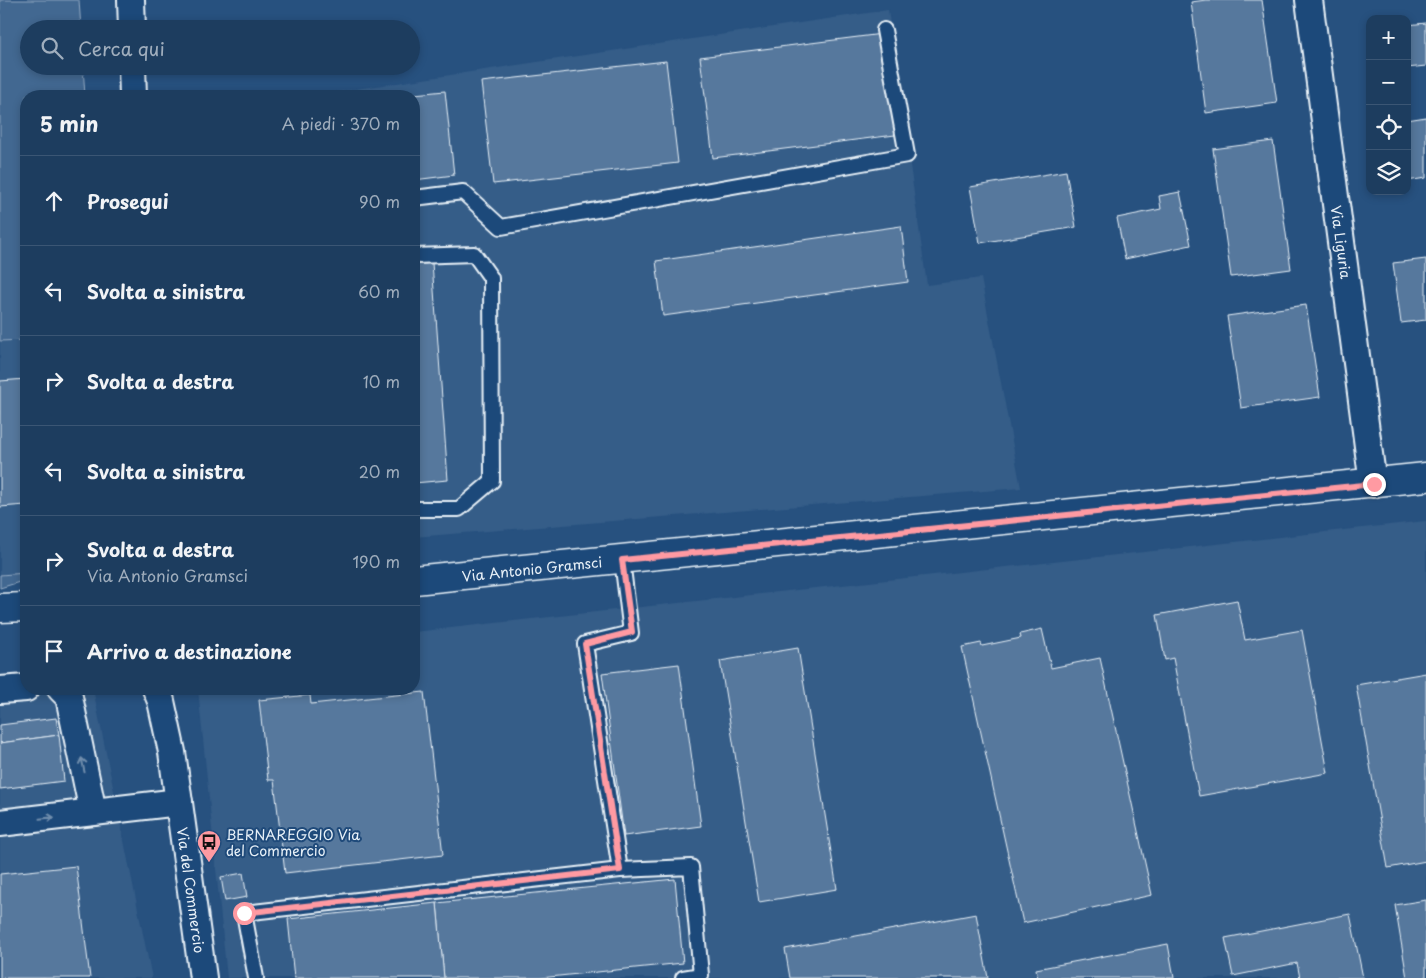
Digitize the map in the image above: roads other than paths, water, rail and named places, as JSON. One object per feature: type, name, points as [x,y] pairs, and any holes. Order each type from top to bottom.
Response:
[{"type":"street","points":[[131,0],[132,20]]},
{"type":"street","name":"Via Liguria","points":[[1309,0],[1374,484]]},
{"type":"street","points":[[132,75],[133,90]]},
{"type":"street","name":"Via Antonio Gramsci","points":[[420,579],[1374,484],[1426,477]]},
{"type":"street","points":[[0,690],[20,688]]},
{"type":"street","points":[[67,695],[69,697],[93,812]]},
{"type":"street","name":"Via del Commercio","points":[[160,695],[172,752],[203,978]]},
{"type":"street","points":[[0,823],[179,802]]},
{"type":"lane","points":[[420,197],[463,192],[501,227],[907,155],[884,30]]},
{"type":"lane","points":[[420,256],[474,254],[491,278],[492,472],[492,482],[459,509],[420,509]]},
{"type":"lane","points":[[620,870],[585,644],[632,632],[622,560]]},
{"type":"lane","points":[[256,978],[244,913],[620,870],[691,867],[701,976],[684,978]]},
{"type":"place","name":"BERNAREGGIO Via del Commercio","points":[[209,863]]}]
